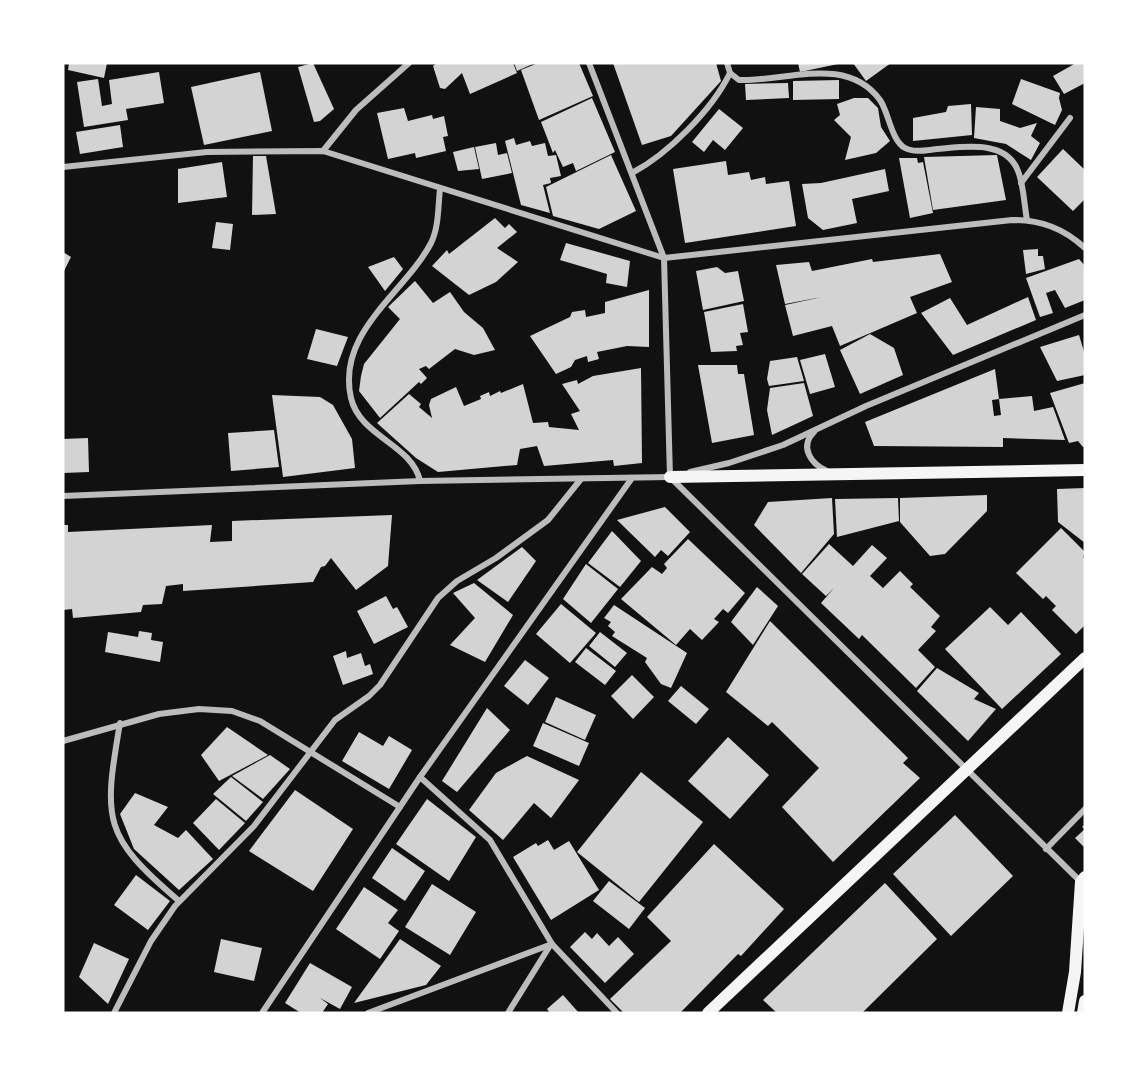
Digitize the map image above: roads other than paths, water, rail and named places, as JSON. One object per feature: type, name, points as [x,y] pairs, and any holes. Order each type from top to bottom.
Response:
[{"type":"main road","points":[[670,477],[1085,470]]},
{"type":"main road","points":[[708,1013],[1085,658]]},
{"type":"main road","points":[[1068,1013],[1075,972],[1084,881]]},
{"type":"main road","points":[[1083,1013],[1085,1001]]},
{"type":"street","points":[[323,151],[356,110],[409,63]]},
{"type":"street","points":[[590,63],[664,258],[670,477],[1046,849],[1084,881]]},
{"type":"street","points":[[727,63],[730,73],[735,78],[743,80],[830,73],[848,75],[864,84],[879,98],[898,142],[904,147],[919,151],[971,146],[993,149],[1008,156],[1014,163],[1021,183],[1027,220]]},
{"type":"street","points":[[632,173],[653,162],[670,147],[722,88],[730,73]]},
{"type":"street","points":[[1021,183],[1070,118]]},
{"type":"street","points":[[63,167],[207,152],[323,151],[664,258],[1027,220],[1064,231],[1085,248]]},
{"type":"street","points":[[420,481],[413,464],[361,419],[351,400],[351,375],[359,345],[371,319],[432,241],[440,189]]},
{"type":"street","points":[[63,496],[420,481],[670,477],[757,455],[1008,345],[1085,315]]},
{"type":"street","points":[[827,424],[810,436],[809,455],[814,464],[824,470],[853,474]]},
{"type":"street","points":[[262,1013],[420,777],[632,478]]},
{"type":"street","points":[[114,1013],[156,933],[179,901],[254,826],[335,720],[369,696],[380,685],[438,598],[457,580],[496,558],[548,520],[581,479]]},
{"type":"street","points":[[63,741],[120,723],[180,711],[232,711],[260,721],[310,754],[400,807]]},
{"type":"street","points":[[120,723],[111,790],[116,831],[136,864],[179,901]]},
{"type":"street","points":[[420,777],[490,840],[552,944],[617,1013]]},
{"type":"street","points":[[1046,849],[1085,809]]},
{"type":"street","points":[[368,1013],[552,944]]},
{"type":"street","points":[[508,1013],[552,944]]}]
